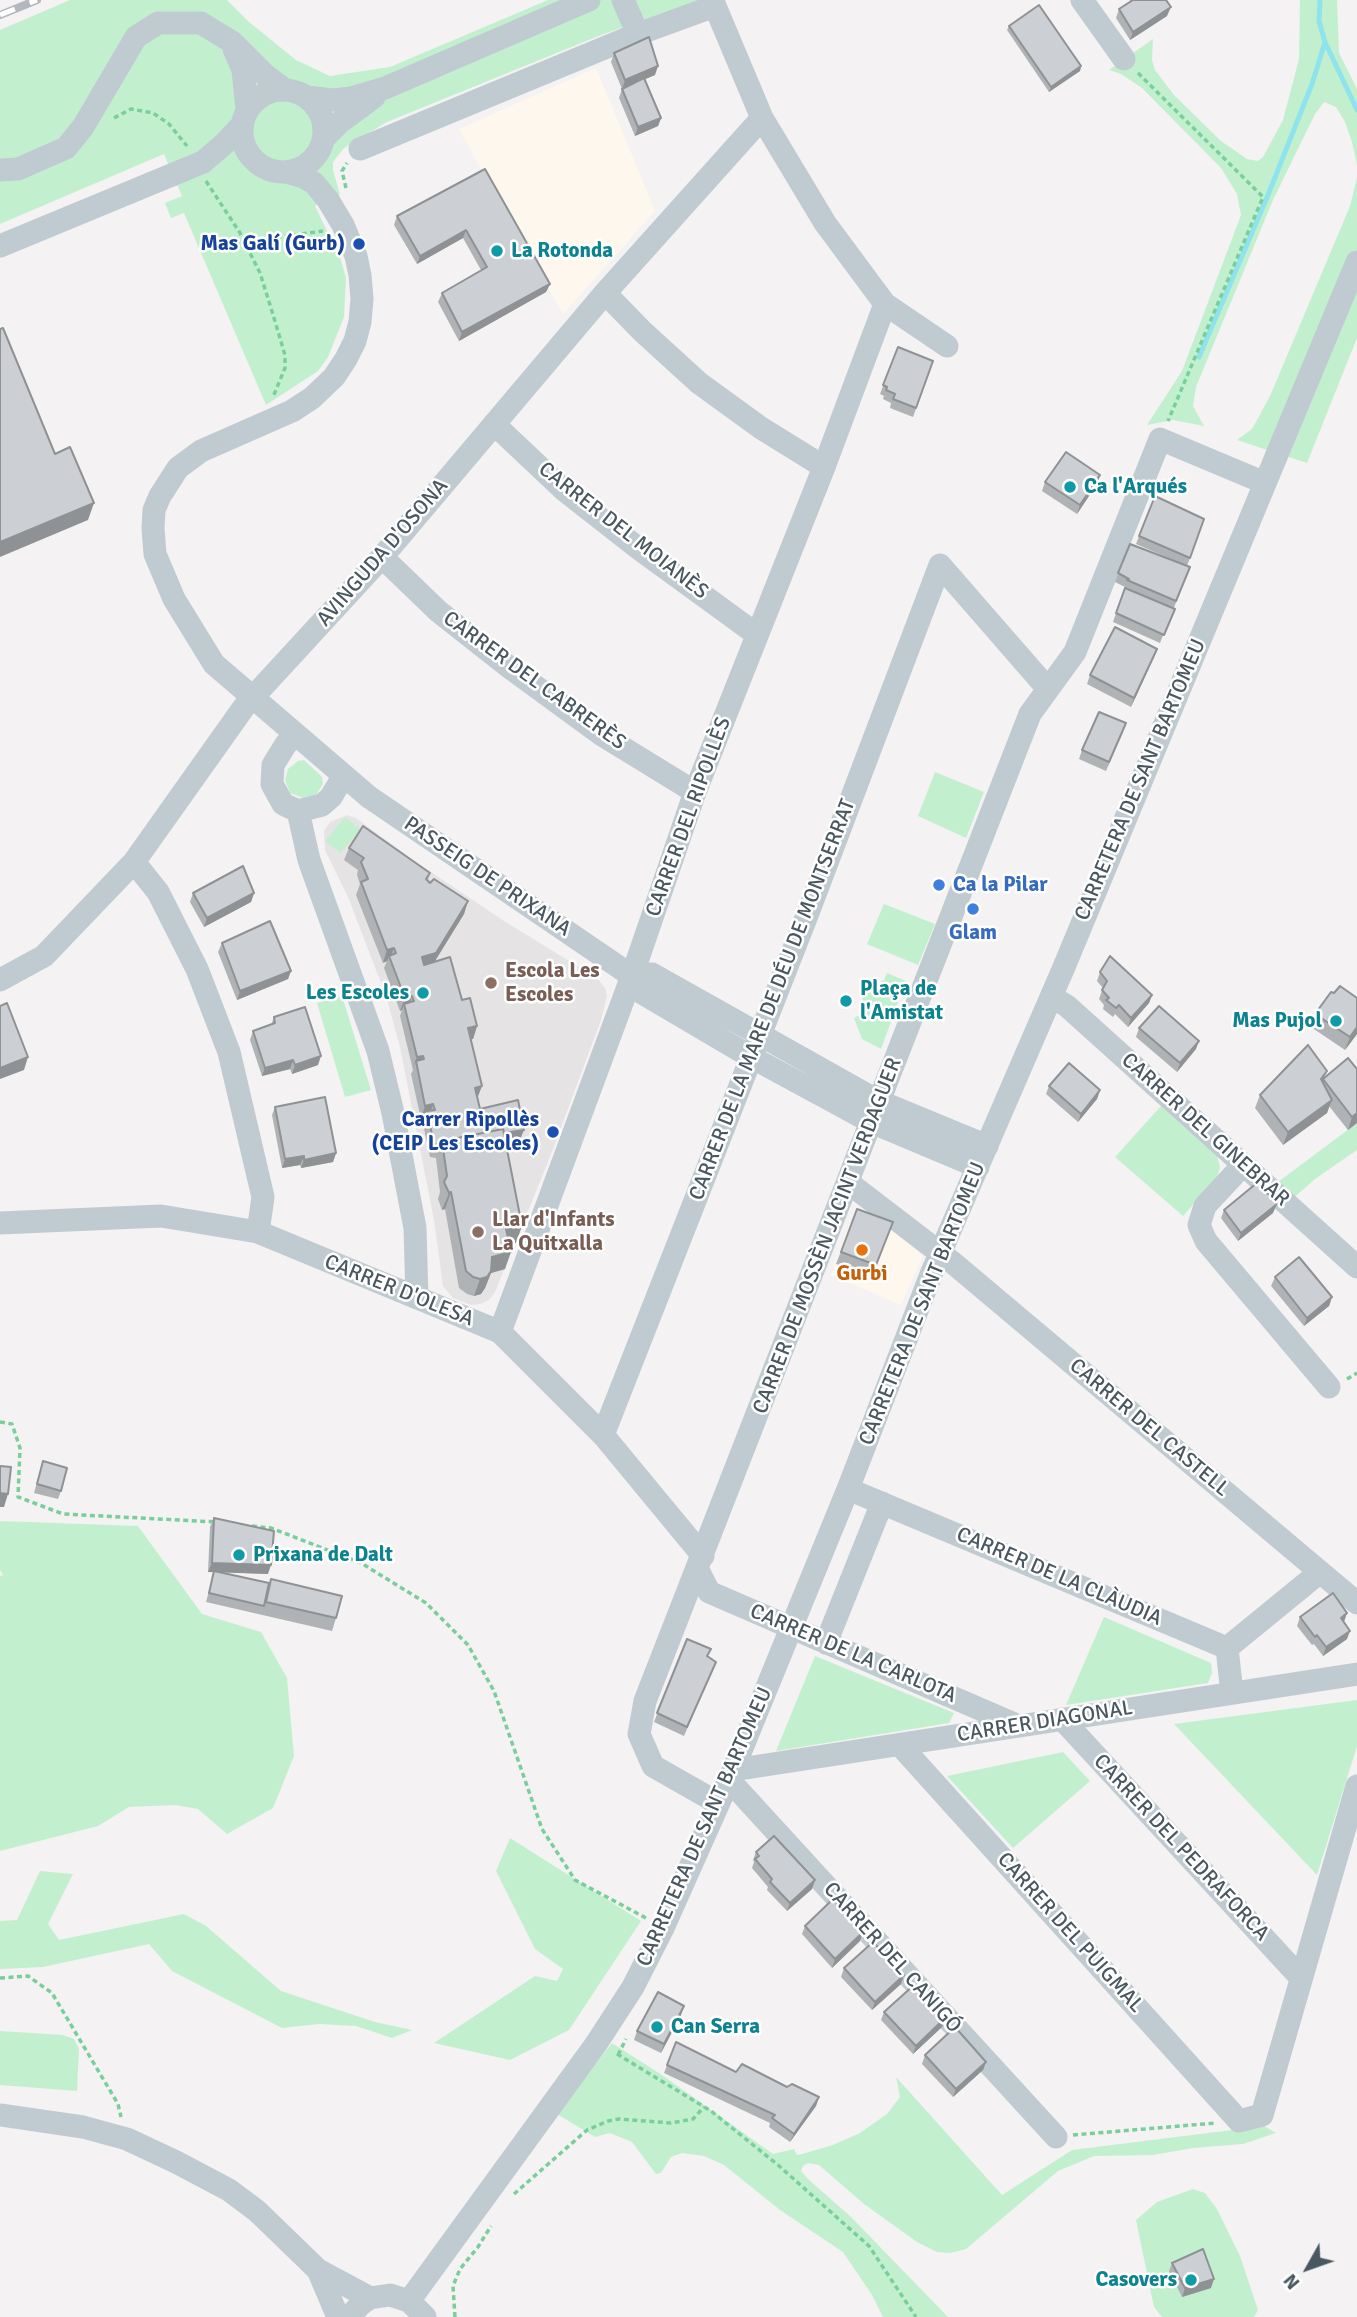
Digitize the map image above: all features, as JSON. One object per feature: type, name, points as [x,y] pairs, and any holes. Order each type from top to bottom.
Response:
[{"type":"street","points":[[0,170],[18,169],[66,148],[83,127],[136,37],[158,23],[201,23],[232,42],[265,75],[284,89],[307,97],[333,100],[385,88],[589,0]]},
{"type":"street","points":[[623,0],[638,34]]},
{"type":"street","points":[[1082,0],[1124,59]]},
{"type":"street","points":[[360,149],[638,34],[715,6],[762,118],[825,223],[885,304],[947,346]]},
{"type":"street","points":[[232,42],[243,70],[245,148],[259,164]]},
{"type":"street","points":[[286,172],[307,165],[339,123],[385,88]]},
{"type":"street","points":[[0,246],[199,164],[225,144],[263,94],[284,89]]},
{"type":"street","points":[[295,736],[282,750],[271,773],[276,795],[284,804],[298,811],[322,805],[331,797],[343,776],[214,664],[174,600],[155,554],[153,528],[155,510],[171,477],[188,460],[201,451],[302,404],[334,377],[346,359],[358,331],[362,285],[356,256],[343,225],[338,198],[321,145],[324,127],[321,116],[307,97]]},
{"type":"street","name":"AVINGUDA D'OSONA","points":[[0,980],[44,956],[134,862],[244,708],[382,557],[606,293],[762,118]]},
{"type":"street","points":[[199,164],[237,160],[259,164],[314,183],[338,198]]},
{"type":"street","name":"CARRETERA DE SANT BARTOMEU","points":[[417,2309],[634,1987],[663,1928],[731,1775],[941,1253],[1052,997],[1357,262]]},
{"type":"street","points":[[606,293],[642,331],[699,383],[761,428],[824,467]]},
{"type":"street","name":"CARRER DEL RIPOLLÈS","points":[[500,1332],[632,976],[695,792],[824,467],[885,304]]},
{"type":"street","name":"CARRER DEL MOIANÈS","points":[[494,424],[565,490],[638,548],[756,634]]},
{"type":"street","points":[[1160,439],[1265,483]]},
{"type":"street","name":"CARRER DE MOSSÈN JACINT VERDAGUER","points":[[718,1803],[653,1766],[639,1734],[645,1701],[1030,714],[1075,652],[1160,439]]},
{"type":"street","name":"CARRER DEL CABRERÈS","points":[[382,557],[438,611],[509,667],[603,735],[695,792]]},
{"type":"street","name":"CARRER DE LA MARE DE DÉU DE MONTSERRAT","points":[[603,1435],[806,918],[940,565],[1048,689]]},
{"type":"street","name":"PASSEIG DE PRIXANA","points":[[343,776],[380,805],[632,976],[639,991],[751,1057],[874,1111],[978,1167]]},
{"type":"street","points":[[298,811],[309,860],[378,1051],[415,1228],[417,1298]]},
{"type":"street","points":[[134,862],[158,892],[197,970],[229,1052],[263,1197],[258,1233]]},
{"type":"street","name":"PASSEIG DE PRIXANA","points":[[632,976],[652,974],[759,1035],[874,1111],[987,1146]]},
{"type":"street","name":"CARRER DEL GINEBRAR","points":[[1052,997],[1067,1006],[1357,1267]]},
{"type":"street","points":[[1243,1166],[1205,1206],[1199,1225],[1206,1241],[1329,1387]]},
{"type":"street","points":[[849,1183],[941,1253]]},
{"type":"street","name":"CARRER D'OLESA","points":[[0,1223],[161,1216],[258,1233],[500,1332],[603,1435],[700,1563]]},
{"type":"street","name":"CARRER DEL CASTELL","points":[[941,1253],[1357,1603]]},
{"type":"street","name":"CARRER DE LA CLÀUDIA","points":[[848,1489],[1227,1647]]},
{"type":"street","points":[[826,1643],[882,1503]]},
{"type":"street","name":"CARRER DE LA CARLOTA","points":[[700,1563],[709,1592],[1019,1726]]},
{"type":"street","points":[[1231,1693],[1227,1647],[1320,1572]]},
{"type":"street","name":"CARRER DIAGONAL","points":[[731,1775],[900,1745],[1357,1674]]},
{"type":"street","name":"CARRER DEL PEDRAFORCA","points":[[1062,1720],[1300,1978]]},
{"type":"street","name":"CARRER DEL PUIGMAL","points":[[900,1745],[1239,2121]]},
{"type":"street","name":"CARRER DEL CANIGÓ","points":[[731,1775],[1055,2137]]},
{"type":"street","points":[[1239,2121],[1262,2115],[1357,1786]]},
{"type":"street","points":[[0,2115],[83,2127],[127,2139],[176,2162],[229,2190],[257,2211],[318,2270],[370,2298]]},
{"type":"street","points":[[318,2270],[338,2317]]},
{"type":"street","points":[[349,2317],[370,2298],[390,2295],[417,2309]]},
{"type":"path","points":[[1124,59],[1263,197],[1160,439]]},
{"type":"path","points":[[112,120],[131,109],[153,113],[169,124],[199,164],[245,242],[260,273],[285,355],[285,368],[270,406]]},
{"type":"path","points":[[338,198],[342,171],[360,149]]},
{"type":"path","points":[[201,250],[333,230]]},
{"type":"path","points":[[0,1422],[12,1424],[20,1448],[18,1497],[63,1514],[221,1523]]},
{"type":"path","points":[[246,1525],[271,1528],[361,1563],[426,1603],[468,1645],[494,1691],[542,1829],[575,1880],[663,1928]]},
{"type":"path","points":[[0,1978],[28,1976],[52,1993],[118,2104],[127,2139]]},
{"type":"path","points":[[596,2043],[704,2107],[778,2165],[869,2246],[916,2317]]},
{"type":"path","points":[[512,2195],[587,2130],[619,2119],[671,2123],[693,2119],[704,2107]]},
{"type":"path","points":[[1055,2137],[1239,2121]]},
{"type":"path","points":[[454,2317],[453,2286],[460,2269],[497,2217]]},
{"type":"shaded area","points":[[596,68],[655,211],[563,314],[459,129]]},
{"type":"shaded area","name":"Escola Les Escoles","points":[[347,815],[356,818],[504,921],[597,978],[605,988],[607,996],[601,1020],[550,1157],[495,1292],[489,1300],[480,1304],[471,1305],[453,1298],[443,1286],[434,1220],[400,1047],[386,996],[348,897],[325,850],[324,831],[330,822]]},
{"type":"shaded area","points":[[864,1210],[870,1211],[923,1256],[901,1305],[831,1275],[854,1215]]},
{"type":"green space","points":[[70,0],[227,0],[249,22],[296,60],[330,76],[390,67],[548,0],[700,0],[601,35],[387,122],[344,148],[333,162],[340,195],[315,206],[341,260],[346,278],[344,317],[328,357],[318,371],[266,405],[184,213],[171,218],[165,203],[182,196],[164,154],[0,224],[0,30]]},
{"type":"green space","points":[[1300,0],[1337,0],[1339,53],[1357,89],[1357,165],[1345,122],[1336,107],[1324,102],[1315,114],[1273,200],[1196,387],[1193,406],[1204,426],[1173,420],[1147,425],[1182,371],[1241,215],[1237,194],[1221,168],[1142,88],[1121,74],[1109,70],[1153,39],[1152,60],[1155,70],[1174,95],[1221,141],[1247,159],[1258,161],[1263,157],[1283,120],[1299,59]]},
{"type":"green space","points":[[1357,178],[1357,338],[1307,463],[1237,440],[1252,429],[1270,396],[1350,206]]},
{"type":"green space","points":[[304,760],[322,777],[323,784],[316,795],[303,798],[290,793],[285,780],[288,769]]},
{"type":"green space","points":[[935,772],[984,792],[966,838],[918,816]]},
{"type":"green space","points":[[345,817],[361,830],[340,853],[325,841]]},
{"type":"green space","points":[[884,904],[935,924],[918,965],[867,944]]},
{"type":"green space","points":[[887,973],[906,981],[881,1049],[862,1039],[854,1018],[867,1011],[860,992],[884,980]]},
{"type":"green space","points":[[342,996],[371,1090],[345,1097],[317,1003]]},
{"type":"green space","points":[[1161,1106],[1217,1156],[1220,1167],[1217,1178],[1183,1216],[1115,1157]]},
{"type":"green space","points":[[1357,1123],[1357,1150],[1315,1179],[1290,1201],[1274,1185]]},
{"type":"green space","points":[[0,1521],[138,1526],[202,1614],[261,1632],[287,1678],[294,1756],[273,1808],[227,1834],[198,1809],[175,1805],[129,1807],[98,1826],[0,1851],[0,1576],[3,1575],[0,1570]]},
{"type":"green space","points":[[1104,1617],[1211,1663],[1212,1673],[1208,1683],[1066,1705]]},
{"type":"green space","points":[[815,1656],[954,1713],[949,1723],[776,1751]]},
{"type":"green space","points":[[1357,1700],[1357,1746],[1317,1875],[1174,1724]]},
{"type":"green space","points":[[1063,1752],[1090,1781],[1013,1848],[947,1776]]},
{"type":"green space","points":[[510,1838],[641,1921],[569,2030],[510,2060],[434,2043],[535,1976],[557,1981],[563,1969],[535,1949],[496,1871]]},
{"type":"green space","points":[[40,1871],[73,1874],[48,1924],[59,1940],[184,1914],[206,1926],[281,1991],[375,2022],[412,2030],[392,2038],[356,2026],[319,2024],[282,2028],[172,1971],[149,1944],[43,1967],[0,1969],[0,1921],[17,1920]]},
{"type":"green space","points":[[0,2031],[63,2035],[74,2039],[79,2049],[77,2091],[0,2085]]},
{"type":"green space","points":[[612,2043],[773,2154],[794,2149],[797,2155],[802,2154],[860,2133],[887,2114],[900,2097],[896,2077],[1002,2195],[1072,2150],[1264,2126],[1276,2133],[1243,2144],[1153,2155],[1094,2156],[1058,2171],[966,2249],[950,2253],[937,2252],[917,2242],[864,2204],[819,2165],[808,2163],[801,2171],[808,2179],[850,2216],[948,2317],[883,2317],[872,2295],[843,2252],[780,2210],[724,2165],[704,2156],[682,2153],[671,2157],[661,2173],[656,2174],[632,2142],[610,2133],[595,2137],[557,2114]]},
{"type":"green space","points":[[1193,2189],[1205,2193],[1217,2209],[1240,2256],[1258,2310],[1254,2317],[1162,2317],[1154,2307],[1136,2220],[1157,2202]]},
{"type":"building","points":[[1133,0],[1166,0],[1171,7],[1133,32],[1119,9]]},
{"type":"building","points":[[1039,5],[1081,66],[1051,87],[1009,26]]},
{"type":"building","points":[[649,37],[658,66],[625,80],[614,53]]},
{"type":"building","points":[[644,78],[661,118],[638,127],[622,89]]},
{"type":"building","name":"La Rotonda","points":[[485,169],[550,284],[462,332],[442,293],[487,267],[466,230],[420,256],[397,216]]},
{"type":"building","points":[[3,328],[55,454],[70,447],[94,503],[0,542],[0,329]]},
{"type":"building","points":[[898,347],[933,361],[916,408],[893,399],[895,394],[886,390],[887,387],[883,385]]},
{"type":"building","name":"Ca l'Arqués","points":[[1066,452],[1100,475],[1080,505],[1045,482]]},
{"type":"building","points":[[1155,496],[1204,519],[1190,558],[1139,536]]},
{"type":"building","points":[[1130,544],[1190,567],[1176,601],[1127,580],[1129,579],[1118,573]]},
{"type":"building","points":[[1125,588],[1175,609],[1164,635],[1116,613]]},
{"type":"building","points":[[1115,627],[1157,649],[1134,698],[1090,675]]},
{"type":"building","points":[[1099,712],[1126,723],[1109,762],[1082,750]]},
{"type":"building","name":"Les Escoles","points":[[363,826],[430,873],[426,879],[430,883],[434,879],[468,901],[436,953],[422,957],[424,965],[450,957],[462,1000],[470,998],[477,1026],[468,1028],[482,1086],[475,1088],[480,1109],[518,1100],[524,1130],[504,1133],[503,1129],[442,1141],[441,1145],[434,1144],[427,1111],[435,1110],[433,1104],[425,1106],[416,1061],[424,1059],[423,1056],[417,1057],[404,1004],[414,1001],[412,996],[405,998],[389,956],[396,953],[394,948],[387,950],[361,882],[368,879],[361,862],[364,858],[349,848]]},
{"type":"building","points":[[243,866],[254,893],[207,918],[193,893]]},
{"type":"building","points":[[270,921],[291,971],[240,991],[222,943]]},
{"type":"building","points":[[1110,956],[1152,995],[1131,1018],[1119,1005],[1116,1008],[1106,1000],[1109,998],[1102,990],[1107,981],[1100,972]]},
{"type":"building","points":[[1340,986],[1357,998],[1357,1027],[1350,1037],[1315,1014],[1331,992],[1334,993]]},
{"type":"building","points":[[7,1003],[28,1057],[0,1068],[0,1006]]},
{"type":"building","points":[[1159,1006],[1199,1041],[1180,1063],[1139,1028]]},
{"type":"building","points":[[305,1007],[321,1056],[295,1065],[293,1060],[265,1068],[253,1031],[275,1023],[274,1017]]},
{"type":"building","points":[[1308,1045],[1327,1071],[1321,1079],[1332,1100],[1288,1132],[1260,1095]]},
{"type":"building","points":[[1348,1058],[1357,1069],[1357,1113],[1352,1117],[1323,1079]]},
{"type":"building","points":[[1069,1063],[1100,1090],[1081,1114],[1049,1086]]},
{"type":"building","points":[[325,1097],[336,1153],[304,1160],[304,1156],[285,1159],[275,1107]]},
{"type":"building","points":[[503,1129],[522,1226],[506,1229],[511,1252],[492,1257],[491,1271],[487,1277],[480,1279],[466,1271],[451,1192],[449,1193],[444,1182],[447,1176],[442,1141]]},
{"type":"building","points":[[1258,1182],[1277,1204],[1241,1233],[1224,1210]]},
{"type":"building","name":"Gurbi","points":[[857,1209],[893,1222],[876,1265],[841,1252]]},
{"type":"building","points":[[1299,1257],[1332,1297],[1307,1318],[1275,1277]]},
{"type":"building","points":[[43,1461],[67,1468],[61,1491],[37,1484]]},
{"type":"building","points":[[0,1466],[11,1467],[8,1494],[0,1493]]},
{"type":"building","name":"Prixana de Dalt","points":[[214,1518],[274,1531],[271,1565],[212,1563]]},
{"type":"building","points":[[214,1571],[269,1583],[264,1606],[209,1593]]},
{"type":"building","points":[[271,1579],[342,1596],[336,1618],[266,1602]]},
{"type":"building","points":[[1333,1593],[1347,1613],[1341,1618],[1350,1631],[1326,1647],[1300,1617]]},
{"type":"building","points":[[687,1639],[711,1649],[707,1656],[716,1662],[687,1727],[657,1713]]},
{"type":"building","points":[[774,1836],[815,1880],[790,1903],[770,1882],[772,1879],[755,1859],[759,1856],[756,1852]]},
{"type":"building","points":[[833,1899],[863,1932],[835,1959],[805,1926]]},
{"type":"building","points":[[873,1942],[904,1975],[875,2002],[844,1968]]},
{"type":"building","points":[[914,1985],[945,2018],[916,2046],[884,2012]]},
{"type":"building","name":"Can Serra","points":[[658,1992],[684,2006],[664,2044],[637,2031]]},
{"type":"building","points":[[955,2027],[986,2062],[956,2089],[925,2055]]},
{"type":"building","points":[[676,2042],[736,2072],[742,2064],[787,2087],[792,2084],[819,2097],[794,2134],[772,2118],[775,2115],[667,2065]]},
{"type":"building","name":"Casovers","points":[[1203,2249],[1214,2279],[1185,2288],[1172,2263]]},
{"type":"waterway","points":[[1320,0],[1319,21],[1325,42],[1357,110]]},
{"type":"waterway","points":[[1199,357],[1268,195],[1312,84],[1325,42]]},
{"type":"railway","points":[[0,15],[37,0]]},
{"type":"place","name":"Mas Galí (Gurb)","points":[[359,244]]},
{"type":"place","name":"La Rotonda","points":[[497,251]]},
{"type":"place","name":"Ca l'Arqués","points":[[1070,487]]},
{"type":"place","name":"Ca la Pilar","points":[[939,885]]},
{"type":"place","name":"Glam","points":[[973,909]]},
{"type":"place","name":"Escola Les Escoles","points":[[491,983]]},
{"type":"place","name":"Les Escoles","points":[[423,993]]},
{"type":"place","name":"Plaça de l'Amistat","points":[[846,1001]]},
{"type":"place","name":"Mas Pujol","points":[[1336,1021]]},
{"type":"place","name":"Carrer Ripollès (CEIP Les Escoles)","points":[[553,1132]]},
{"type":"place","name":"Llar d'Infants La Quitxalla","points":[[478,1232]]},
{"type":"place","name":"Gurbi","points":[[862,1250]]},
{"type":"place","name":"Prixana de Dalt","points":[[239,1555]]},
{"type":"place","name":"Can Serra","points":[[657,2027]]},
{"type":"place","name":"Casovers","points":[[1191,2280]]}]
